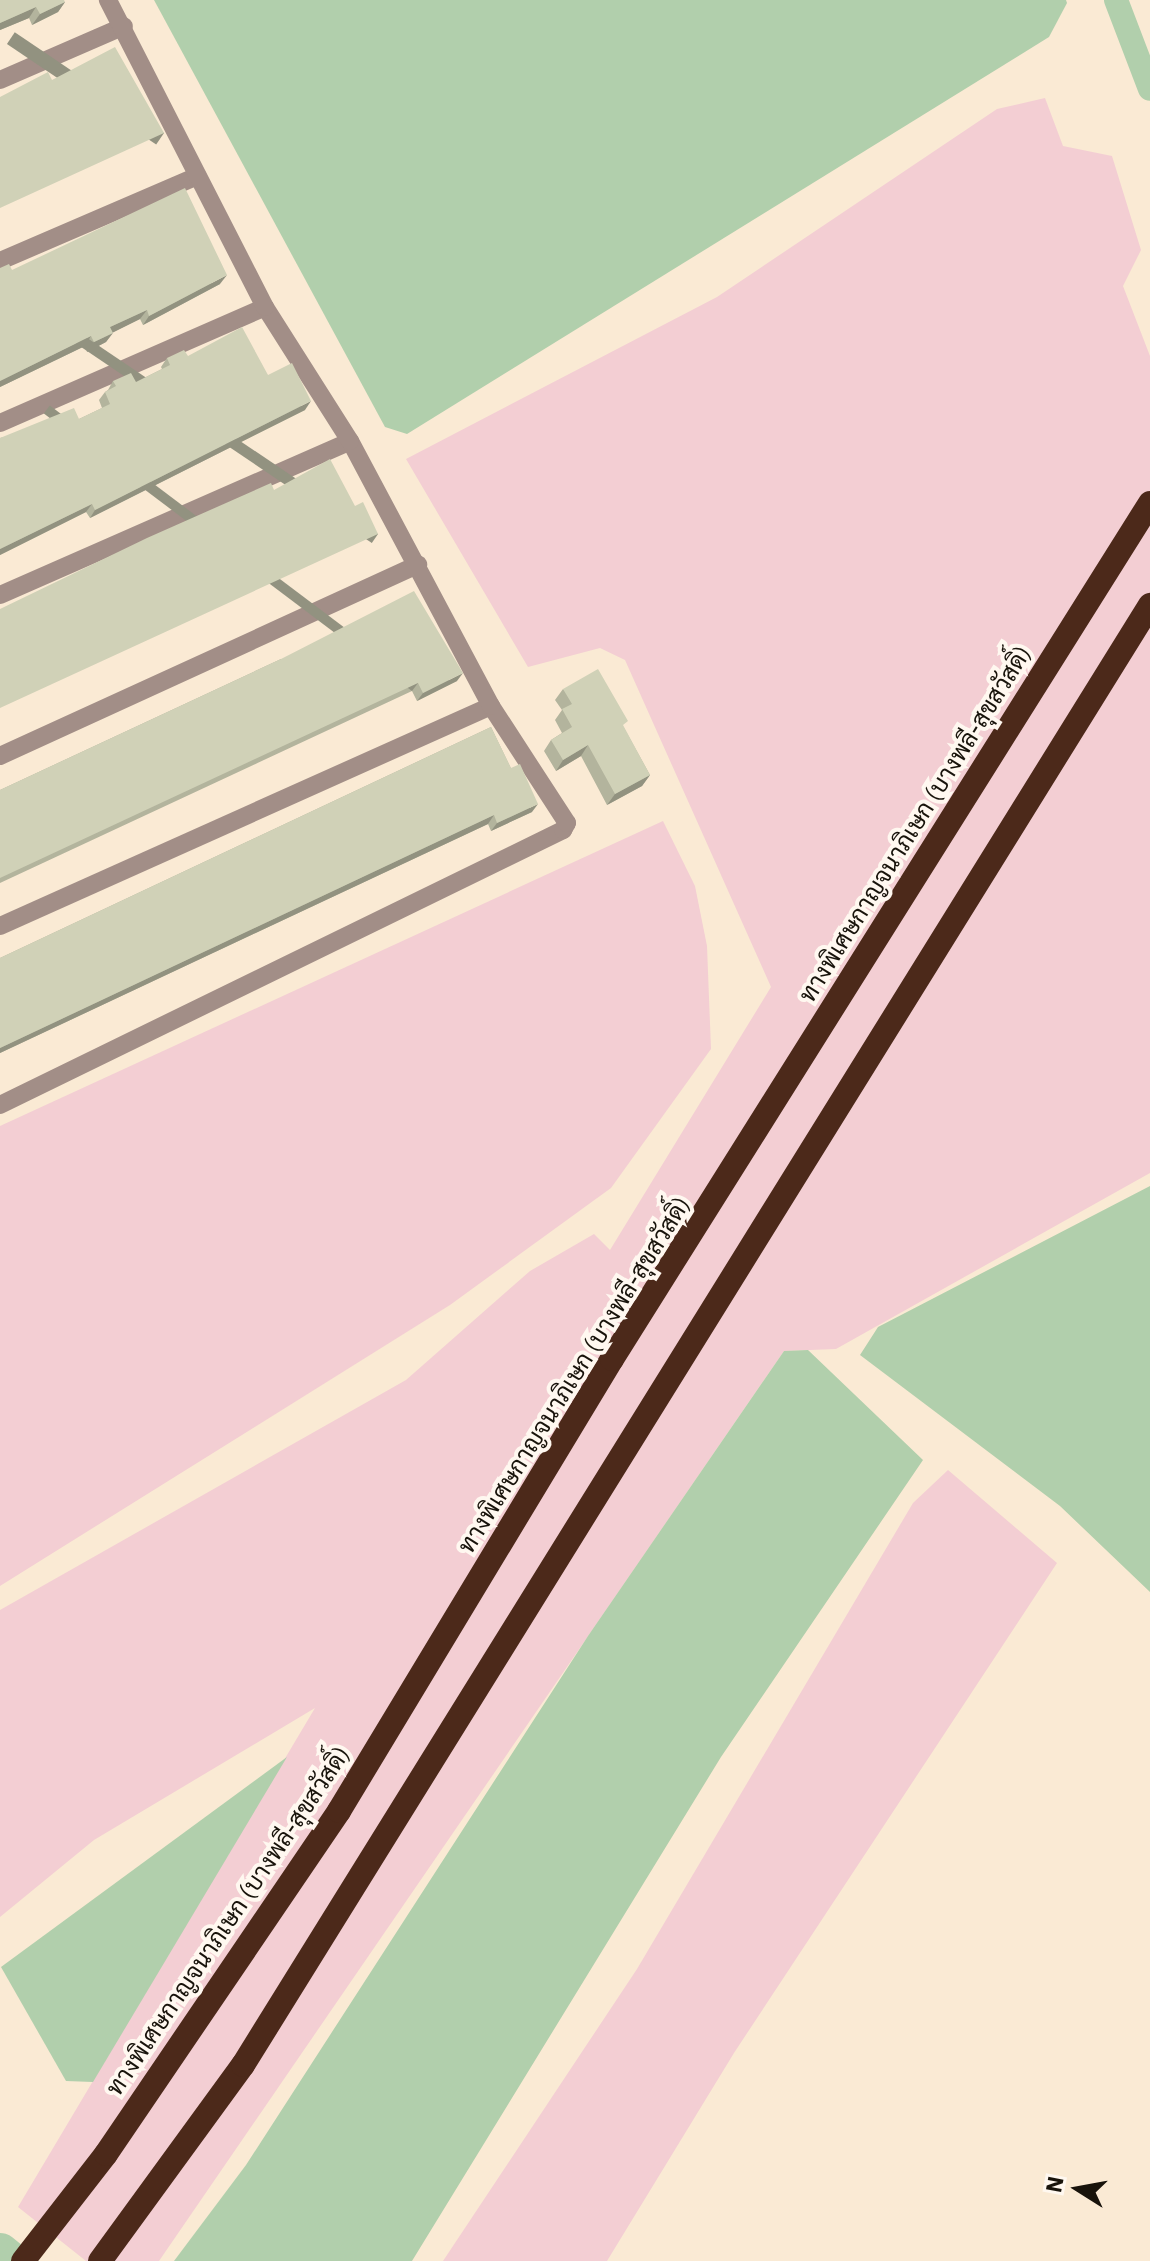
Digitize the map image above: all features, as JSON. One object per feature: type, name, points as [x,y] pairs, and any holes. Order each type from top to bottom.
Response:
[{"type":"highway","name":"ทางพิเศษกาญจนาภิเษก (บางพลี-สุขสวัสดิ์)","points":[[23,2261],[106,2154],[339,1811],[612,1359],[1150,503]]},
{"type":"highway","points":[[100,2261],[251,2052],[1150,605]]},
{"type":"street","points":[[0,1105],[563,830],[565,813],[491,706],[350,441],[265,307],[124,26],[108,0]]},
{"type":"street","points":[[0,80],[124,26]]},
{"type":"street","points":[[0,261],[197,176]]},
{"type":"street","points":[[0,423],[265,307]]},
{"type":"street","points":[[0,595],[350,441]]},
{"type":"street","points":[[0,756],[418,565]]},
{"type":"street","points":[[0,926],[491,706]]},
{"type":"shaded area","points":[[154,0],[1066,0],[1067,3],[1049,37],[407,434],[385,427]]},
{"type":"shaded area","points":[[1045,98],[1063,146],[1112,156],[1141,250],[1123,286],[1150,356],[1150,1173],[836,1349],[784,1351],[159,2261],[86,2261],[18,2207],[315,1708],[94,1840],[0,1917],[0,1610],[406,1380],[530,1271],[594,1234],[610,1250],[771,987],[625,660],[600,648],[528,667],[406,459],[717,297],[997,109]]},
{"type":"shaded area","points":[[663,821],[695,886],[707,946],[711,1049],[611,1188],[450,1305],[0,1586],[0,1126]]},
{"type":"shaded area","points":[[1150,1186],[1150,1592],[1060,1506],[860,1355],[878,1327]]},
{"type":"shaded area","points":[[808,1350],[923,1460],[721,1757],[412,2261],[174,2261],[246,2165],[588,1636],[784,1351]]},
{"type":"shaded area","points":[[948,1470],[1057,1563],[734,2053],[607,2261],[443,2261],[637,1969],[913,1503]]},
{"type":"shaded area","points":[[287,1757],[93,2082],[66,2081],[1,1967]]},
{"type":"building","points":[[0,0],[65,2],[40,14],[36,7],[0,23]]},
{"type":"building","points":[[115,47],[164,133],[0,208],[0,97],[48,72],[52,80]]},
{"type":"building","points":[[185,188],[227,275],[149,316],[147,310],[110,327],[113,333],[94,342],[91,336],[0,381],[0,268],[9,264],[12,270]]},
{"type":"building","points":[[242,327],[268,375],[292,363],[311,401],[95,510],[92,504],[0,549],[0,438],[74,408],[79,419],[110,404],[105,392],[116,386],[113,381],[131,373],[136,382],[170,365],[167,358],[184,350],[188,356]]},
{"type":"building","points":[[330,459],[355,506],[363,502],[378,534],[0,708],[0,609],[147,538],[271,483],[274,490]]},
{"type":"building","points":[[414,591],[463,673],[423,693],[418,683],[0,878],[0,790],[281,659]]},
{"type":"building","points":[[598,669],[628,721],[623,725],[650,775],[615,794],[588,745],[563,760],[551,740],[572,727],[562,709],[572,704],[563,689]]},
{"type":"building","points":[[491,727],[511,768],[520,764],[538,804],[497,823],[494,815],[0,1048],[0,958]]},
{"type":"waterway","points":[[1116,0],[1150,89]]},
{"type":"waterway","points":[[0,2253],[10,2261]]}]
